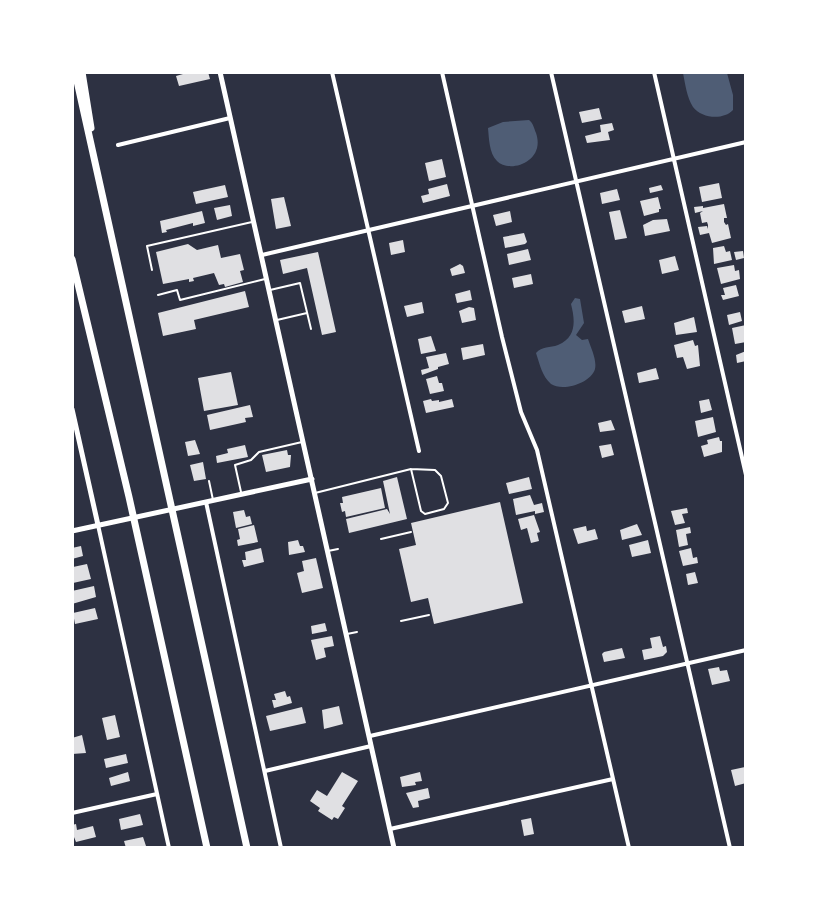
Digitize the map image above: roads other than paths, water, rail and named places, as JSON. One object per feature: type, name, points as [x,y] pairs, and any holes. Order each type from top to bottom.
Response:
[{"type":"highway","points":[[75,72],[247,848]]},
{"type":"highway","points":[[82,72],[105,212]]},
{"type":"highway","points":[[72,259],[129,497],[207,848]]},
{"type":"street","points":[[220,72],[394,848]]},
{"type":"street","points":[[332,72],[419,452]]},
{"type":"street","points":[[442,72],[502,337],[521,412],[537,450],[629,848]]},
{"type":"street","points":[[551,72],[730,848]]},
{"type":"street","points":[[654,72],[746,475]]},
{"type":"street","points":[[118,145],[230,118]]},
{"type":"street","points":[[262,255],[746,142]]},
{"type":"street","points":[[72,409],[170,848]]},
{"type":"street","points":[[72,531],[312,479]]},
{"type":"street","points":[[206,502],[281,848]]},
{"type":"street","points":[[370,736],[746,650]]},
{"type":"street","points":[[264,771],[372,746]]},
{"type":"street","points":[[390,829],[614,778]]},
{"type":"street","points":[[72,813],[157,794]]},
{"type":"lane","points":[[152,270],[147,246],[254,221]]},
{"type":"lane","points":[[158,295],[177,290],[180,300],[267,279]]},
{"type":"lane","points":[[270,290],[300,283],[311,328]]},
{"type":"lane","points":[[277,320],[307,312]]},
{"type":"lane","points":[[241,494],[235,465],[237,463],[251,460],[259,452],[304,442]]},
{"type":"lane","points":[[315,493],[411,469],[435,470],[441,476],[448,503],[444,509],[425,514],[420,511],[411,469]]},
{"type":"lane","points":[[209,480],[213,500]]},
{"type":"lane","points":[[381,539],[411,532]]},
{"type":"lane","points":[[328,551],[338,549]]},
{"type":"lane","points":[[401,621],[429,615]]},
{"type":"lane","points":[[347,634],[357,632]]},
{"type":"water","points":[[683,73],[727,73],[733,95],[733,110],[719,117],[707,116],[697,111],[689,99]]},
{"type":"water","points":[[529,120],[534,127],[538,143],[536,151],[531,158],[517,166],[503,165],[497,161],[491,150],[488,128],[503,122]]},
{"type":"water","points":[[575,298],[580,299],[584,323],[576,335],[582,340],[588,339],[594,358],[595,369],[588,378],[576,385],[556,386],[551,384],[545,377],[536,353],[543,348],[564,342],[572,333],[574,322],[571,304]]}]
